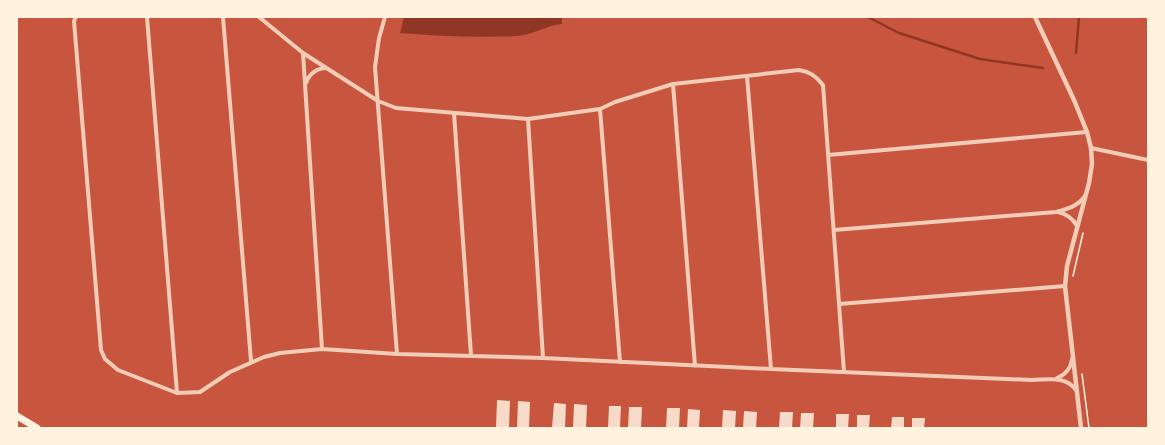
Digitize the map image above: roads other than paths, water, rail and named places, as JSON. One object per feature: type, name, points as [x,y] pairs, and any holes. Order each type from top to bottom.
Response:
[{"type":"highway","points":[[17,416],[37,428]]},
{"type":"street","points":[[76,17],[74,20],[101,350],[105,359],[118,370],[177,393],[200,392],[230,372],[251,361],[280,353],[322,349],[397,354],[471,355],[695,366],[1031,380],[1065,380],[1076,390]]},
{"type":"street","points":[[147,17],[177,393]]},
{"type":"street","points":[[223,17],[251,361]]},
{"type":"street","points":[[259,17],[326,68],[378,101],[396,108],[528,119],[600,109],[615,102],[673,84],[799,70],[809,72],[823,85],[844,372]]},
{"type":"street","points":[[385,17],[379,38],[375,67],[397,354]]},
{"type":"street","points":[[1035,17],[1074,100],[1087,132],[1091,148],[1092,164],[1086,194],[1067,266],[1065,286],[1072,359],[1081,428]]},
{"type":"street","points":[[303,52],[322,349]]},
{"type":"street","points":[[305,88],[307,80],[312,74],[318,70],[326,68]]},
{"type":"street","points":[[747,76],[771,369]]},
{"type":"street","points":[[673,84],[695,366]]},
{"type":"street","points":[[600,109],[620,362]]},
{"type":"street","points":[[454,113],[471,355]]},
{"type":"street","points":[[528,119],[543,358]]},
{"type":"street","points":[[828,155],[1087,132]]},
{"type":"street","points":[[1091,148],[1148,160]]},
{"type":"street","points":[[1056,212],[1072,207],[1081,202],[1086,194]]},
{"type":"street","points":[[834,230],[1056,212],[1064,213],[1078,226]]},
{"type":"street","points":[[839,304],[1065,286]]},
{"type":"street","points":[[1050,380],[1059,378],[1067,371],[1072,359]]},
{"type":"waterway","points":[[868,17],[899,33],[980,59],[1043,68]]},
{"type":"waterway","points":[[1076,53],[1079,17]]}]
